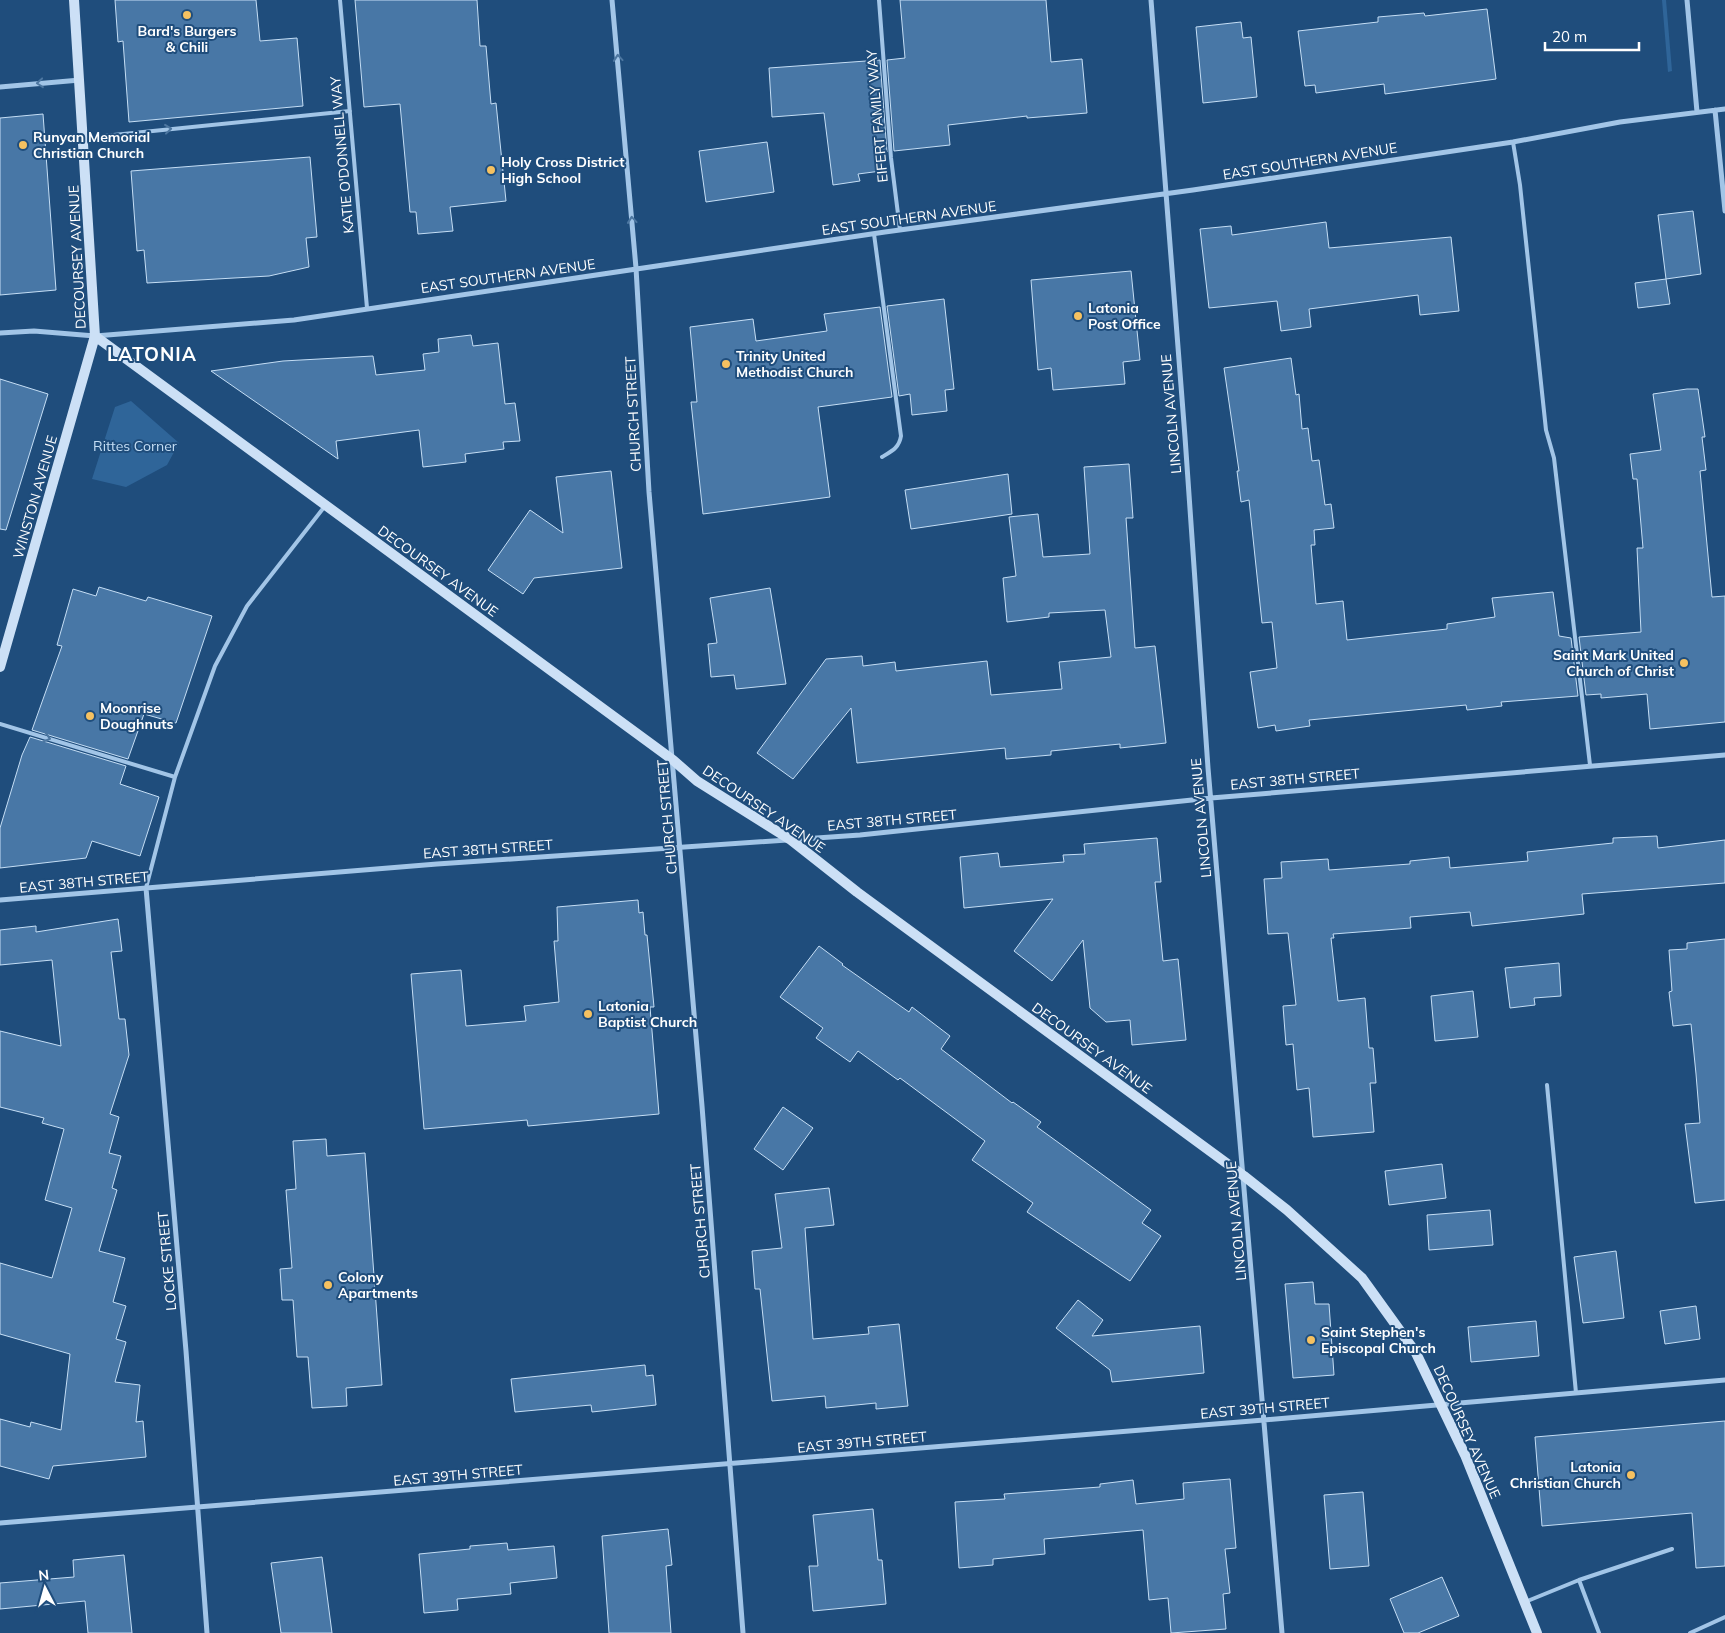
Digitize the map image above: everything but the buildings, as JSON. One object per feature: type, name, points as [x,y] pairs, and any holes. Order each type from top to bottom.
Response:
[{"type":"main road","name":"DECOURSEY AVENUE","points":[[74,0],[81,80],[95,336],[673,760],[697,781],[791,840],[857,892],[1244,1176],[1287,1210],[1362,1278],[1416,1353],[1465,1455],[1537,1633]]},
{"type":"main road","name":"WINSTON AVENUE","points":[[0,667],[95,336]]},
{"type":"street","name":"CHURCH STREET","points":[[612,0],[636,268],[649,492],[673,760],[743,1633]]},
{"type":"street","name":"LINCOLN AVENUE","points":[[1151,0],[1211,798],[1282,1633]]},
{"type":"street","points":[[1687,0],[1697,112]]},
{"type":"street","points":[[0,87],[81,80]]},
{"type":"street","name":"EAST SOUTHERN AVENUE","points":[[0,333],[34,331],[95,336],[294,320],[636,268],[1165,194],[1513,142],[1620,122],[1725,109]]},
{"type":"street","points":[[1715,110],[1725,211]]},
{"type":"street","name":"EAST 38TH STREET","points":[[0,900],[680,846],[791,840],[1211,798],[1725,755]]},
{"type":"street","name":"LOCKE STREET","points":[[146,888],[208,1633]]},
{"type":"street","name":"EAST 39TH STREET","points":[[0,1523],[1264,1420],[1441,1403],[1725,1380]]},
{"type":"lane","name":"KATIE O'DONNELL WAY","points":[[340,0],[367,308]]},
{"type":"lane","name":"EIFERT FAMILY WAY","points":[[879,0],[891,158],[900,230]]},
{"type":"lane","points":[[84,138],[350,111]]},
{"type":"lane","points":[[1513,142],[1520,185],[1546,430],[1554,458],[1590,765]]},
{"type":"lane","points":[[874,234],[901,436],[900,444],[895,450],[882,457]]},
{"type":"lane","points":[[146,888],[176,777],[214,666],[247,606],[326,506]]},
{"type":"lane","points":[[0,724],[176,777]]},
{"type":"lane","points":[[1548,1085],[1576,1393]]},
{"type":"lane","points":[[1525,1602],[1579,1580],[1672,1549]]},
{"type":"lane","points":[[1579,1580],[1599,1633]]},
{"type":"lane","points":[[1690,1633],[1725,1617]]},
{"type":"green space","points":[[1662,0],[1666,0],[1672,71],[1668,72]]},
{"type":"green space","name":"Rittes Corner","points":[[131,401],[179,443],[167,465],[126,487],[92,479],[115,407]]},
{"type":"place","name":"Bard's Burgers & Chili","points":[[187,15]]},
{"type":"place","name":"Runyan Memorial Christian Church","points":[[23,145]]},
{"type":"place","name":"Holy Cross District High School","points":[[491,170]]},
{"type":"place","name":"Latonia Post Office","points":[[1078,316]]},
{"type":"place","name":"Trinity United Methodist Church","points":[[726,364]]},
{"type":"place","name":"Saint Mark United Church of Christ","points":[[1684,663]]},
{"type":"place","name":"Moonrise Doughnuts","points":[[90,716]]},
{"type":"place","name":"Latonia Baptist Church","points":[[588,1014]]},
{"type":"place","name":"Colony Apartments","points":[[328,1285]]},
{"type":"place","name":"Saint Stephen's Episcopal Church","points":[[1311,1340]]},
{"type":"place","name":"Latonia Christian Church","points":[[1631,1475]]},
{"type":"district","name":"LATONIA","points":[[152,354]]}]
